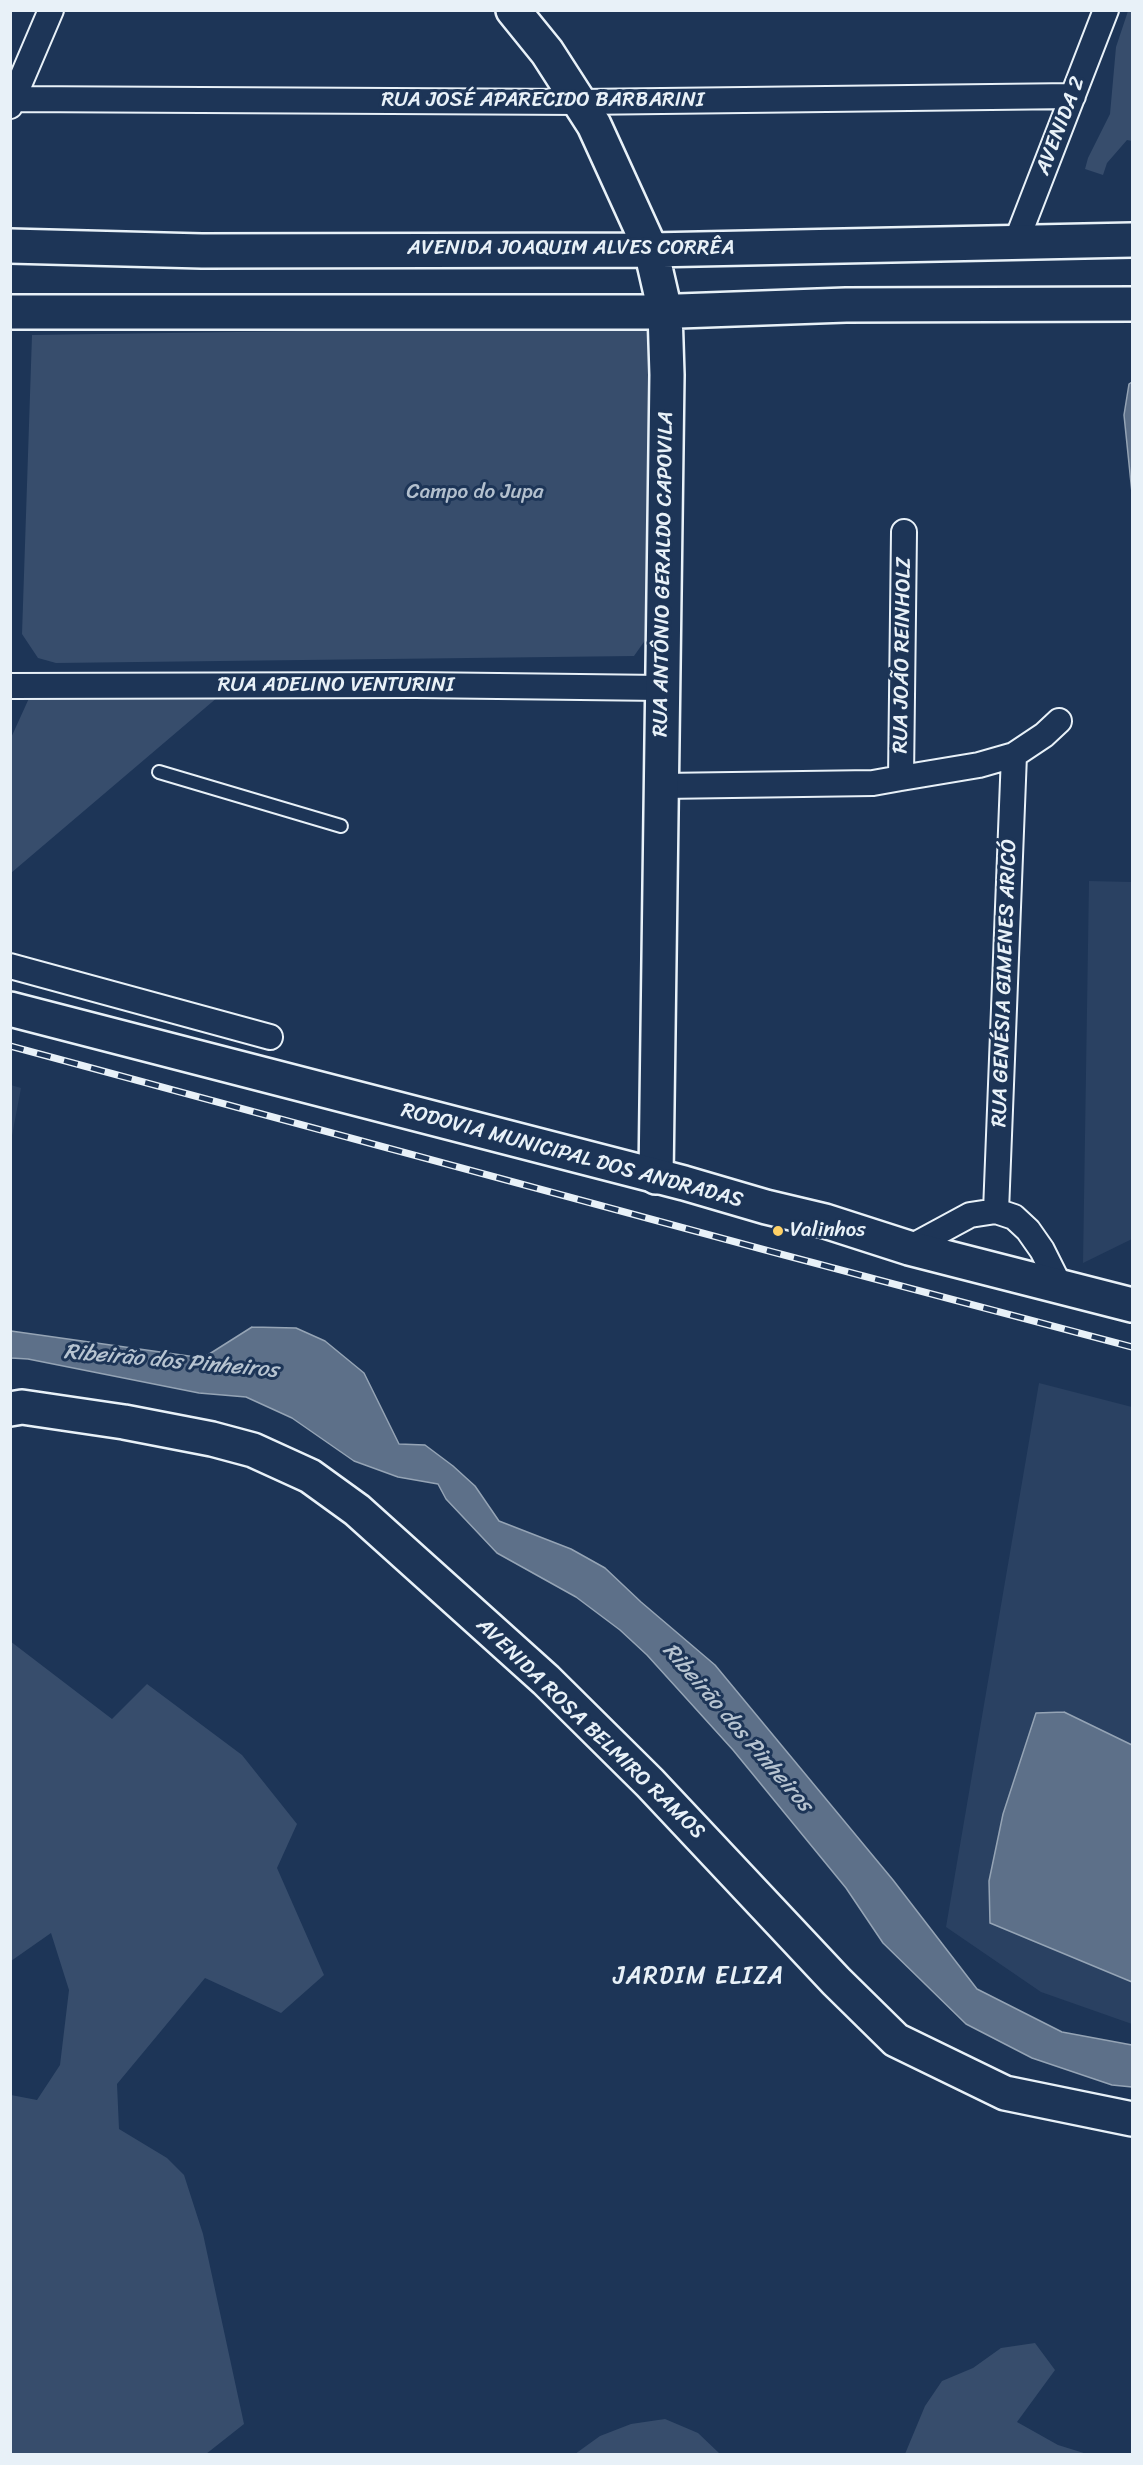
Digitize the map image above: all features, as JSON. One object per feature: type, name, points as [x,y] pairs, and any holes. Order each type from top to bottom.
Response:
[{"type":"main road","name":"RUA ANTÔNIO GERALDO CAPOVILA","points":[[513,10],[547,52],[580,102],[651,250],[666,311],[656,1177]]},
{"type":"main road","name":"AVENIDA JOAQUIM ALVES CORRÊA","points":[[10,246],[202,252],[651,250],[1132,240]]},
{"type":"main road","points":[[10,312],[666,311],[846,305],[1132,304]]},
{"type":"main road","name":"RODOVIA MUNICIPAL DOS ANDRADAS","points":[[10,1009],[825,1221],[909,1248],[1132,1305]]},
{"type":"main road","name":"AVENIDA ROSA BELMIRO RAMOS","points":[[10,1409],[22,1407],[124,1422],[212,1439],[252,1450],[310,1476],[357,1510],[546,1680],[650,1783],[836,1981],[896,2040],[1005,2092],[1132,2119]]},
{"type":"street","points":[[12,102],[51,10]]},
{"type":"street","name":"AVENIDA 2","points":[[1016,242],[1106,10]]},
{"type":"street","name":"RUA JOSÉ APARECIDO BARBARINI","points":[[12,102],[580,102],[1073,96]]},
{"type":"street","name":"RUA JOÃO REINHOLZ","points":[[901,778],[904,532]]},
{"type":"street","name":"RUA ADELINO VENTURINI","points":[[10,686],[662,688]]},
{"type":"street","points":[[662,786],[873,783],[979,765],[1014,755],[1044,735],[1059,721]]},
{"type":"street","name":"RUA GENÉSIA GIMENES ARICÓ","points":[[996,1211],[1014,755]]},
{"type":"street","points":[[10,966],[270,1037]]},
{"type":"street","points":[[909,1248],[970,1215],[996,1211],[1014,1217],[1028,1230],[1042,1250],[1061,1288]]},
{"type":"lane","points":[[159,772],[341,826]]},
{"type":"shaded area","points":[[1089,881],[1132,882],[1132,1239],[1083,1263]]},
{"type":"shaded area","points":[[10,1085],[21,1088],[11,1141]]},
{"type":"shaded area","points":[[1039,1383],[1132,1407],[1132,2024],[1041,1992],[946,1927]]},
{"type":"green space","points":[[1128,11],[1132,11],[1132,141],[1127,140],[1107,163],[1103,175],[1085,169],[1088,158],[1110,114],[1116,47]]},
{"type":"green space","name":"Campo do Jupa","points":[[645,326],[657,344],[646,639],[634,656],[56,663],[38,658],[22,634],[32,335]]},
{"type":"green space","points":[[225,691],[11,873],[10,740],[30,696]]},
{"type":"green space","points":[[10,1641],[112,1719],[147,1684],[242,1755],[297,1824],[277,1868],[324,1975],[281,2013],[205,1978],[117,2084],[119,2129],[167,2158],[184,2175],[203,2234],[244,2424],[206,2454],[11,2454],[11,2095],[37,2100],[60,2065],[69,1990],[51,1933],[11,1961]]},
{"type":"green space","points":[[1035,2343],[1055,2370],[1017,2422],[1058,2445],[1087,2454],[905,2454],[925,2406],[942,2381],[973,2368],[1001,2348]]},
{"type":"green space","points":[[665,2419],[698,2433],[719,2453],[575,2454],[600,2436],[631,2424]]},
{"type":"water","points":[[1132,382],[1132,493],[1124,415],[1129,384]]},
{"type":"water","name":"Ribeirão dos Pinheiros","points":[[252,1327],[296,1328],[325,1341],[364,1373],[399,1444],[425,1445],[453,1466],[475,1486],[499,1521],[571,1549],[605,1568],[715,1665],[893,1880],[977,1989],[1062,2032],[1132,2045],[1132,2087],[1112,2085],[1032,2058],[966,2024],[883,1943],[846,1888],[733,1750],[647,1655],[620,1630],[576,1597],[497,1553],[446,1499],[438,1484],[398,1477],[354,1461],[292,1418],[246,1397],[199,1393],[28,1359],[11,1358],[11,1331],[203,1358]]},
{"type":"water","points":[[1064,1712],[1132,1745],[1132,1982],[990,1923],[989,1881],[1003,1814],[1036,1713]]},
{"type":"railway","points":[[10,1046],[1132,1347]]},
{"type":"place","name":"Valinhos","points":[[778,1231]]},
{"type":"district","name":"JARDIM ELIZA","points":[[699,1977]]}]
